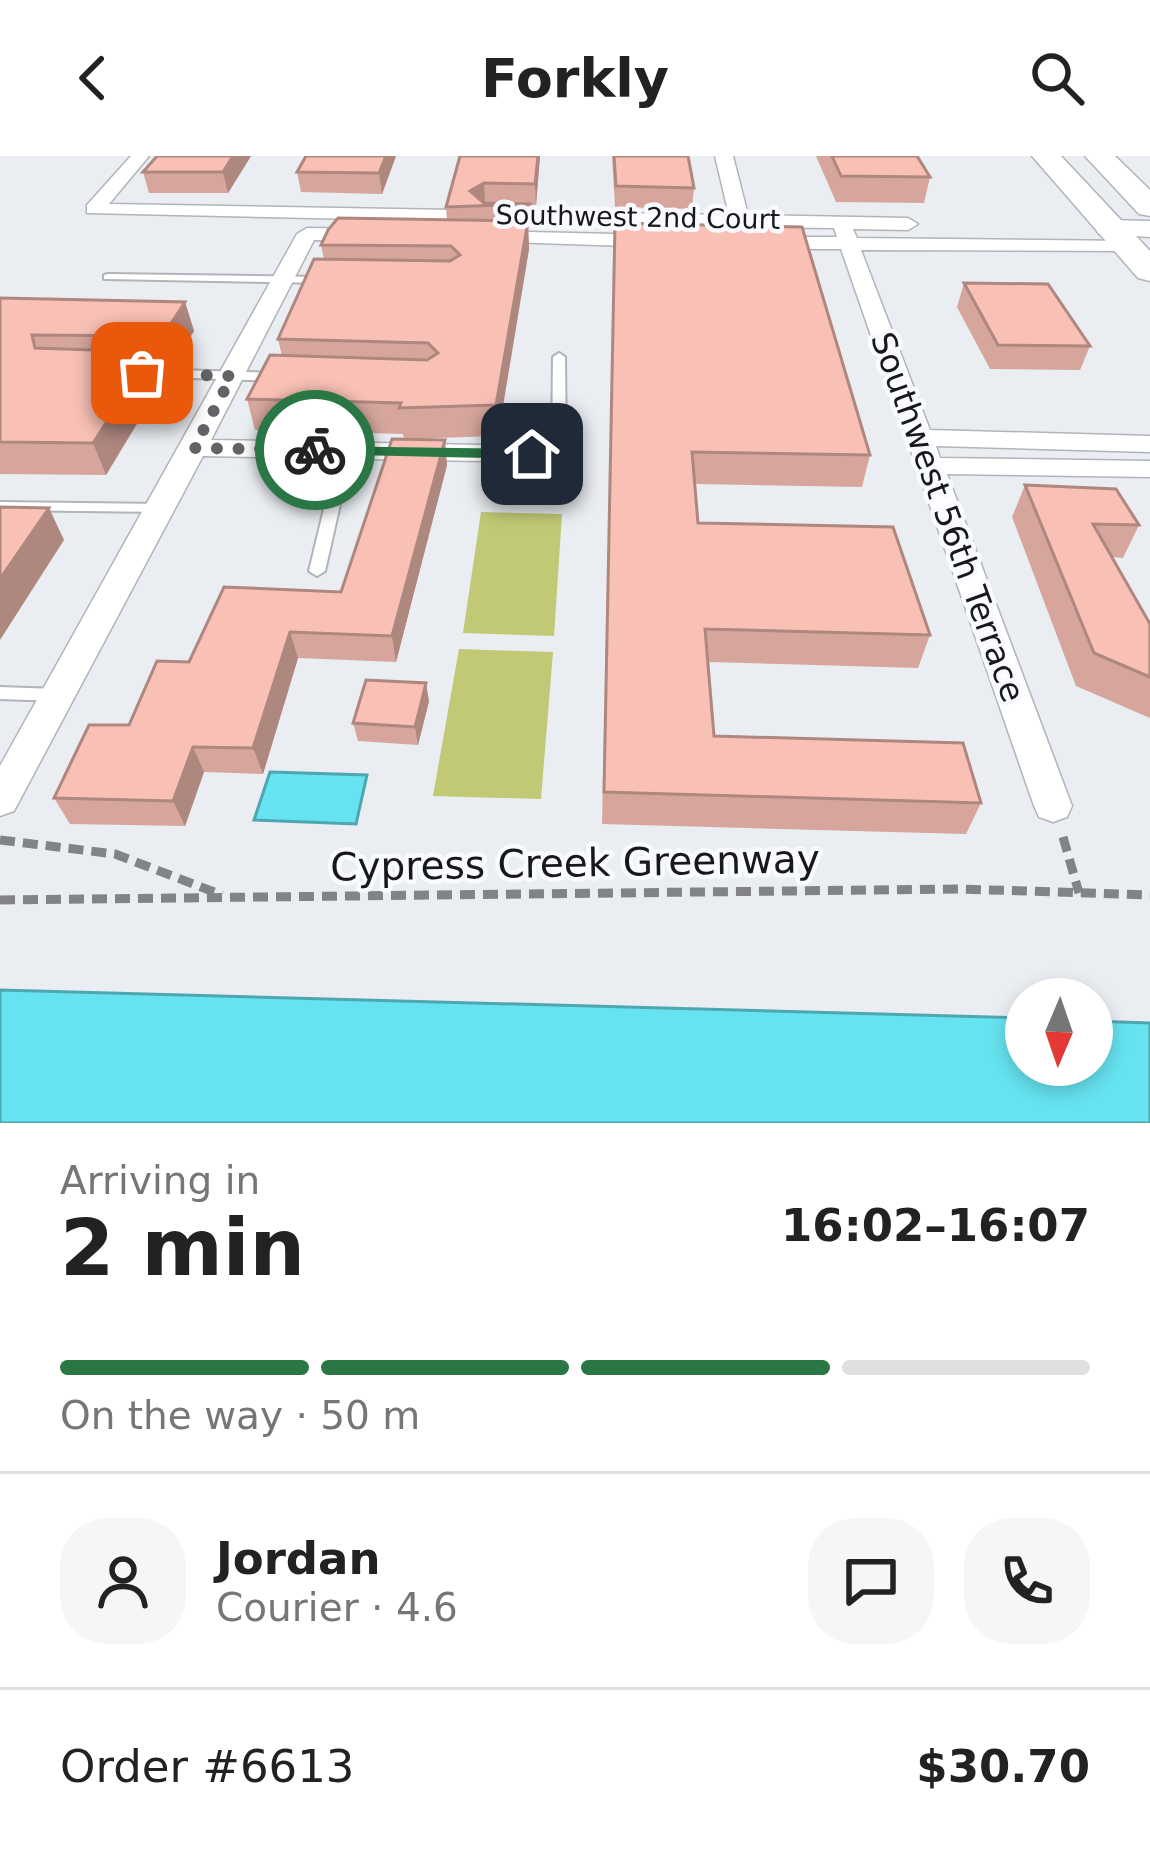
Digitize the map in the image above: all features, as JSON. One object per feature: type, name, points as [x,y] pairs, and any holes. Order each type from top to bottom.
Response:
[{"type":"main road","points":[[1046,156],[1137,244]]},
{"type":"main road","points":[[1099,156],[1150,207]]},
{"type":"street","name":"Southwest 2nd Court","points":[[140,156],[94,209],[740,218],[895,224],[1137,244]]},
{"type":"street","points":[[724,156],[745,242]]},
{"type":"street","name":"Southwest 2nd Court","points":[[847,237],[895,224]]},
{"type":"street","name":"Southwest 2nd Court","points":[[283,279],[307,234],[1137,244]]},
{"type":"street","name":"Southwest 56th Terrace","points":[[847,237],[1054,806]]},
{"type":"street","points":[[0,800],[163,508],[283,279]]},
{"type":"street","points":[[925,452],[1150,444]]},
{"type":"street","points":[[194,448],[532,454]]},
{"type":"street","points":[[925,452],[1150,469]]},
{"type":"lane","points":[[108,277],[346,280]]},
{"type":"lane","points":[[532,454],[559,454],[559,358]]},
{"type":"lane","points":[[119,373],[298,378]]},
{"type":"lane","points":[[316,571],[345,451]]},
{"type":"lane","points":[[0,506],[163,508]]},
{"type":"lane","points":[[0,693],[59,694]]},
{"type":"path","points":[[1054,806],[1079,893]]},
{"type":"path","points":[[0,840],[115,854],[229,897]]},
{"type":"path","name":"Cypress Creek Greenway","points":[[0,900],[961,889],[1150,895]]},
{"type":"green space","points":[[481,512],[562,514],[554,636],[463,633]]},
{"type":"green space","points":[[459,649],[553,652],[541,799],[433,796]]},
{"type":"water","points":[[270,772],[367,775],[356,824],[254,820]]},
{"type":"water","points":[[0,990],[1005,1017],[1005,1086],[1113,1086],[1113,1022],[1150,1023],[1150,1123],[0,1123]]},
{"type":"building","points":[[157,156],[233,156],[223,172],[143,172]]},
{"type":"building","points":[[306,156],[386,156],[379,173],[297,172]]},
{"type":"building","points":[[460,156],[538,156],[535,184],[484,183],[470,191],[484,203],[532,204],[446,207]]},
{"type":"building","points":[[614,156],[688,156],[694,188],[616,186]]},
{"type":"building","points":[[832,156],[917,156],[930,177],[841,176]]},
{"type":"building","points":[[338,218],[528,221],[496,405],[399,408],[401,403],[247,399],[270,355],[427,360],[438,353],[428,343],[278,339],[314,259],[450,261],[460,255],[451,246],[321,245]]},
{"type":"building","points":[[615,223],[802,227],[870,455],[692,452],[698,523],[893,527],[930,635],[705,629],[714,736],[963,743],[981,803],[604,792]]},
{"type":"building","points":[[964,283],[1048,284],[1090,346],[998,345]]},
{"type":"building","points":[[0,298],[185,302],[163,336],[32,335],[35,348],[152,352],[93,443],[0,442]]},
{"type":"building","points":[[392,439],[445,440],[392,636],[290,632],[253,748],[193,747],[173,801],[54,798],[89,725],[129,725],[157,661],[189,662],[224,587],[341,592]]},
{"type":"building","points":[[1025,485],[1116,489],[1139,525],[1093,524],[1150,624],[1150,677],[1094,653]]},
{"type":"building","points":[[0,507],[49,508],[0,579]]},
{"type":"building","points":[[366,680],[426,683],[415,727],[353,723]]},
{"type":"way so far","points":[[142,373],[232,376],[194,448],[315,450]]},
{"type":"route","points":[[315,450],[532,454]]}]
